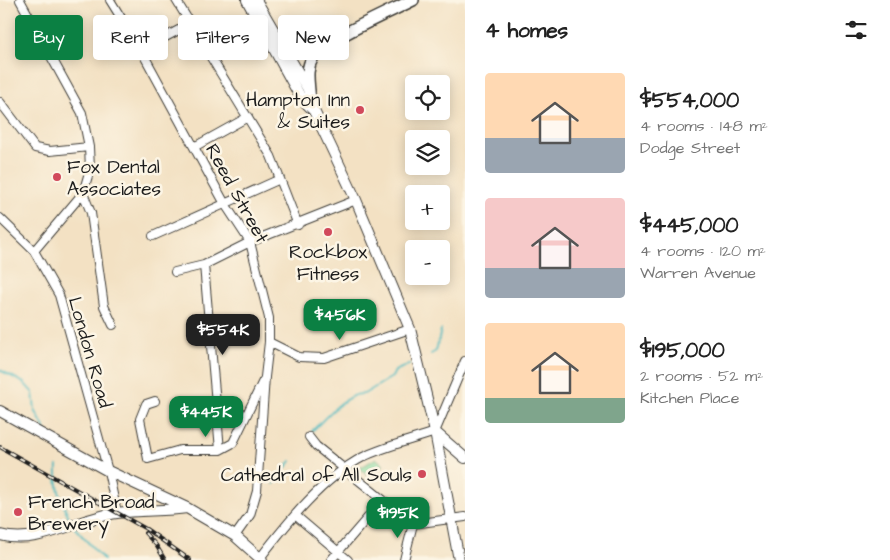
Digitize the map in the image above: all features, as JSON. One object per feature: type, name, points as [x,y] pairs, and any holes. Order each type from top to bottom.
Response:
[{"type":"highway","points":[[309,91],[307,73],[318,51],[334,40],[413,0]]},
{"type":"main road","points":[[247,0],[301,98],[314,111]]},
{"type":"main road","points":[[256,0],[309,91],[314,111],[356,200],[410,329],[435,432],[459,560]]},
{"type":"main road","points":[[0,411],[108,471],[187,508],[235,536],[261,559]]},
{"type":"main road","points":[[435,432],[465,458]]},
{"type":"main road","points":[[0,535],[19,538],[39,536],[72,524],[117,513],[187,508]]},
{"type":"street","points":[[20,0],[82,113],[90,147],[90,169],[82,193],[34,251]]},
{"type":"street","name":"Reed Street","points":[[110,0],[119,15]]},
{"type":"street","points":[[176,0],[185,15]]},
{"type":"street","name":"Reed Street","points":[[146,60],[225,204],[250,242],[270,318],[270,342],[265,377],[257,491],[250,515],[235,536]]},
{"type":"street","points":[[212,60],[271,156],[298,225]]},
{"type":"street","points":[[0,102],[35,148],[50,151],[90,147]]},
{"type":"street","points":[[194,147],[248,118]]},
{"type":"street","points":[[153,236],[280,179]]},
{"type":"street","points":[[82,193],[90,213],[104,306],[107,317],[113,325]]},
{"type":"street","points":[[175,272],[204,265],[250,242],[298,225],[356,200]]},
{"type":"street","name":"London Road","points":[[0,218],[34,251],[58,295],[108,471],[117,513]]},
{"type":"street","points":[[204,265],[220,450]]},
{"type":"street","points":[[270,342],[299,357],[324,358],[410,329]]},
{"type":"street","points":[[261,559],[295,515],[315,493],[346,469],[363,458],[435,432],[465,361]]},
{"type":"street","points":[[155,401],[146,404],[140,419],[148,459],[180,450],[220,450],[233,443],[265,377]]},
{"type":"street","points":[[309,437],[316,446],[413,524],[465,516]]},
{"type":"street","points":[[332,560],[383,500]]},
{"type":"street","points":[[295,515],[348,560]]},
{"type":"street","points":[[404,560],[413,524]]},
{"type":"green space","points":[[376,458],[384,465],[369,476],[360,468]]},
{"type":"waterway","points":[[431,354],[436,351],[441,330]]},
{"type":"waterway","points":[[312,431],[329,413],[350,397],[364,394],[392,377],[395,371],[410,364]]},
{"type":"waterway","points":[[0,370],[24,383],[33,393],[35,410],[46,431]]},
{"type":"waterway","points":[[274,484],[291,461]]},
{"type":"waterway","points":[[57,466],[57,481],[60,495],[71,521]]},
{"type":"waterway","points":[[74,527],[104,560]]},
{"type":"railway","points":[[0,447],[146,529],[190,560]]},
{"type":"railway","points":[[145,533],[156,545],[165,560]]},
{"type":"place","name":"Hampton Inn & Suites","points":[[360,110]]},
{"type":"place","name":"Fox Dental Associates","points":[[57,177]]},
{"type":"place","name":"Rockbox Fitness","points":[[328,232]]},
{"type":"place","name":"Cathedral of All Souls","points":[[422,474]]},
{"type":"place","name":"French Broad Brewery","points":[[18,512]]}]
